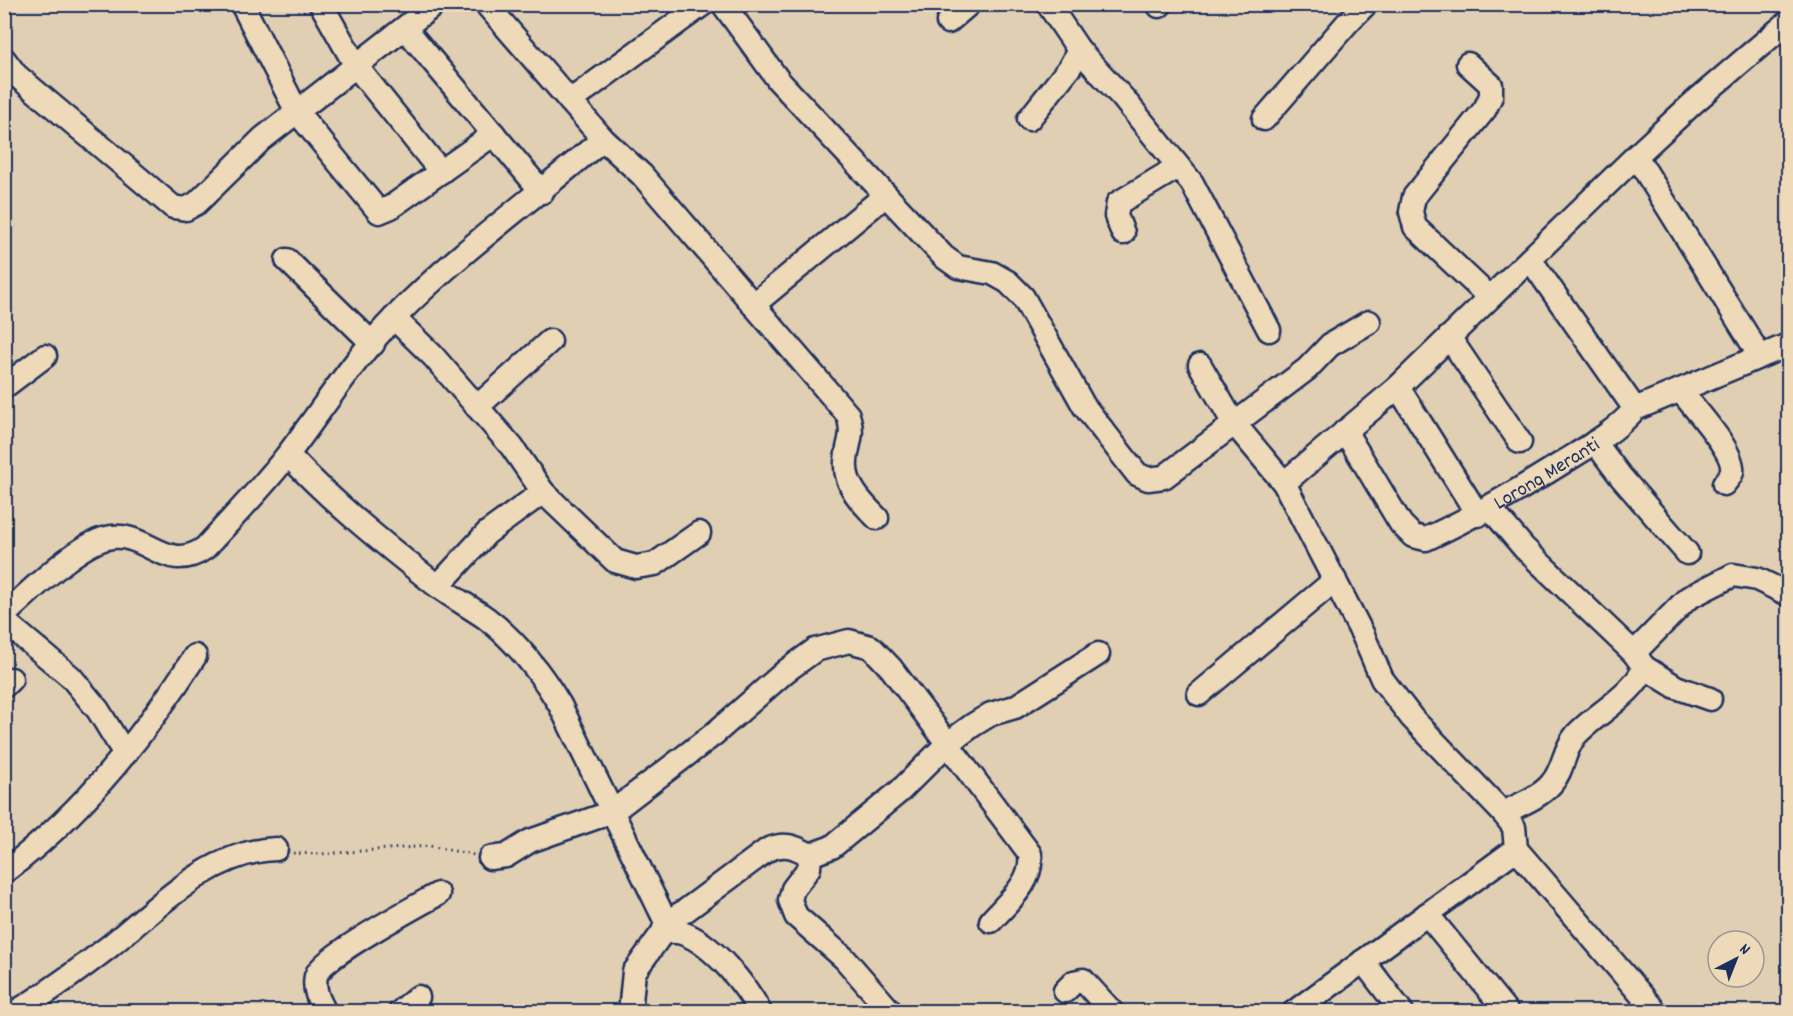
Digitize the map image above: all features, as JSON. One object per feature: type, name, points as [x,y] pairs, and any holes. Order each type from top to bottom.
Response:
[{"type":"street","points":[[242,4],[297,112],[379,212],[391,207],[494,134]]},
{"type":"street","points":[[321,4],[356,66],[441,172]]},
{"type":"street","points":[[4,59],[16,75],[173,207],[180,209],[197,203],[245,153],[435,4]]},
{"type":"street","points":[[486,4],[603,139],[642,175],[848,415],[853,430],[846,460],[846,474],[851,488],[877,518]]},
{"type":"street","points":[[570,101],[703,4]]},
{"type":"street","points":[[723,4],[779,81],[944,257],[958,267],[992,273],[1008,282],[1023,297],[1036,316],[1084,406],[1137,474],[1148,479],[1164,477],[1203,450],[1233,422],[1307,369],[1330,345],[1369,322]]},
{"type":"street","points":[[948,22],[969,4]]},
{"type":"street","points":[[1048,4],[1078,50],[1123,98],[1192,183],[1269,330]]},
{"type":"street","points":[[1264,119],[1366,4]]},
{"type":"street","points":[[1284,483],[1398,387],[1636,156],[1692,104],[1788,22]]},
{"type":"street","points":[[405,28],[542,192]]},
{"type":"street","points":[[1029,119],[1070,67],[1078,50]]},
{"type":"street","points":[[1468,64],[1491,85],[1491,96],[1485,109],[1414,197],[1411,212],[1415,226],[1489,297]]},
{"type":"street","points":[[4,615],[86,545],[106,538],[123,536],[139,540],[160,553],[177,558],[193,557],[212,540],[288,455],[394,318],[477,241],[542,192],[603,139]]},
{"type":"street","points":[[1636,156],[1760,356]]},
{"type":"street","points":[[1123,233],[1116,216],[1118,203],[1178,167]]},
{"type":"street","points":[[753,305],[886,195]]},
{"type":"street","points":[[1530,259],[1635,409]]},
{"type":"street","points":[[287,260],[373,344]]},
{"type":"street","points":[[394,318],[433,356],[512,447],[543,492],[615,561],[636,567],[654,564],[699,533]]},
{"type":"street","points":[[1449,337],[1520,442]]},
{"type":"street","points":[[477,407],[550,340]]},
{"type":"street","name":"Lorong Meranti","points":[[1345,431],[1401,524],[1413,536],[1426,539],[1484,511],[1595,442],[1624,422],[1635,409],[1788,345]]},
{"type":"street","points":[[4,387],[45,356]]},
{"type":"street","points":[[1200,365],[1233,422],[1284,483],[1335,580],[1382,679],[1413,718],[1503,813],[1514,827],[1516,849],[1656,1011]]},
{"type":"street","points":[[1398,387],[1484,511],[1639,660],[1677,687],[1710,699]]},
{"type":"street","points":[[1680,390],[1723,446],[1732,465],[1732,474],[1724,484]]},
{"type":"street","points":[[1595,442],[1621,477],[1687,553]]},
{"type":"street","points":[[288,455],[329,498],[438,586],[486,619],[510,640],[545,680],[612,812],[664,927],[681,933],[719,960],[739,978],[760,1011]]},
{"type":"street","points":[[438,586],[488,533],[543,492]]},
{"type":"street","points":[[1503,813],[1544,791],[1552,783],[1560,769],[1564,753],[1575,736],[1638,680],[1639,660],[1688,598],[1733,575],[1756,579],[1788,594]]},
{"type":"street","points":[[1199,694],[1335,580]]},
{"type":"street","points":[[4,621],[71,677],[98,710],[125,754]]},
{"type":"street","points":[[490,858],[506,856],[530,841],[612,812],[714,734],[786,671],[815,650],[849,641],[871,647],[911,693],[1030,854],[1032,867],[1023,884],[991,921]]},
{"type":"street","points":[[630,1011],[634,972],[664,927],[778,844],[792,845],[810,855],[832,847],[900,791],[947,744],[991,714],[1015,707],[1098,654]]},
{"type":"street","points":[[4,872],[68,816],[125,754],[164,705],[195,656]]},
{"type":"street","points":[[16,1011],[50,992],[173,894],[225,860],[256,850],[276,849]]},
{"type":"street","points":[[1294,1011],[1516,849]]},
{"type":"street","points":[[810,855],[809,868],[793,889],[790,900],[796,916],[844,958],[891,1011]]},
{"type":"street","points":[[325,1011],[316,992],[316,976],[321,967],[337,954],[438,894]]},
{"type":"street","points":[[1427,914],[1507,1011]]},
{"type":"street","points":[[1363,961],[1402,1011]]},
{"type":"street","points":[[1065,991],[1074,982],[1083,980],[1112,1011]]},
{"type":"street","points":[[400,1011],[418,997]]},
{"type":"path","points":[[276,849],[298,855],[429,846],[490,858]]}]
